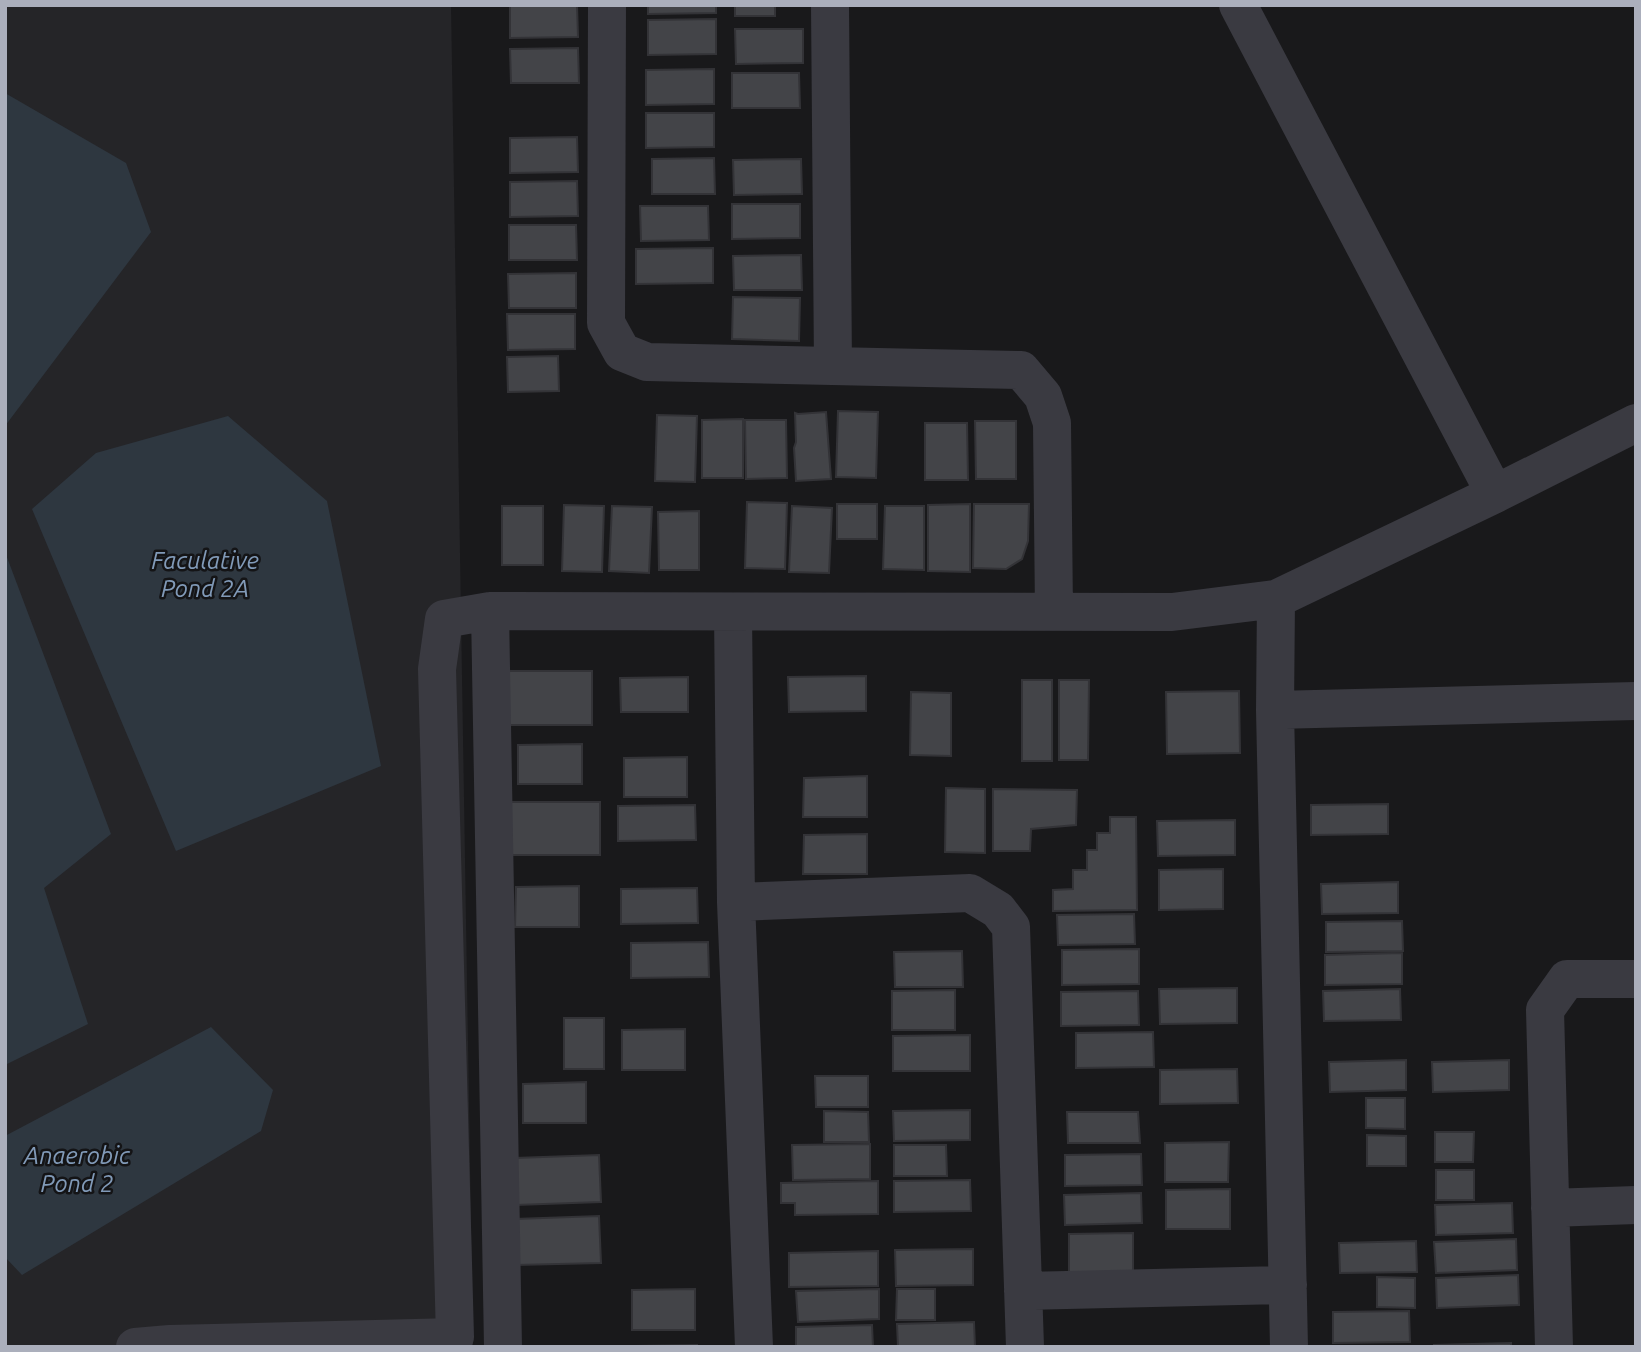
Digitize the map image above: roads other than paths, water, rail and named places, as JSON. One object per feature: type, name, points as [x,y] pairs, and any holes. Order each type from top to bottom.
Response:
[{"type":"street","points":[[607,5],[606,323],[621,352],[647,362],[1021,370],[1043,396],[1052,423],[1054,612]]},
{"type":"street","points":[[830,5],[833,366]]},
{"type":"street","points":[[1238,5],[1495,494]]},
{"type":"street","points":[[135,1347],[455,1337],[437,669],[444,619],[490,611],[1172,612],[1276,599],[1636,423]]},
{"type":"street","points":[[1276,599],[1275,709],[1289,1347]]},
{"type":"street","points":[[490,611],[503,1347]]},
{"type":"street","points":[[733,612],[736,902],[754,1347]]},
{"type":"street","points":[[1275,709],[1636,701]]},
{"type":"street","points":[[736,902],[970,893],[998,910],[1011,927],[1025,1347]]},
{"type":"street","points":[[1553,1347],[1545,1010],[1567,979],[1636,979]]},
{"type":"street","points":[[1550,1208],[1636,1205]]},
{"type":"street","points":[[1023,1291],[1287,1284]]},
{"type":"water","points":[[5,93],[126,163],[151,232],[5,426]]},
{"type":"water","name":"Faculative Pond 2A","points":[[228,416],[327,501],[381,766],[176,851],[32,509],[96,453]]},
{"type":"water","points":[[5,552],[111,834],[44,888],[88,1024],[5,1065]]},
{"type":"water","name":"Anaerobic Pond 2","points":[[211,1027],[273,1090],[261,1131],[22,1275],[5,1257],[5,1136]]}]
